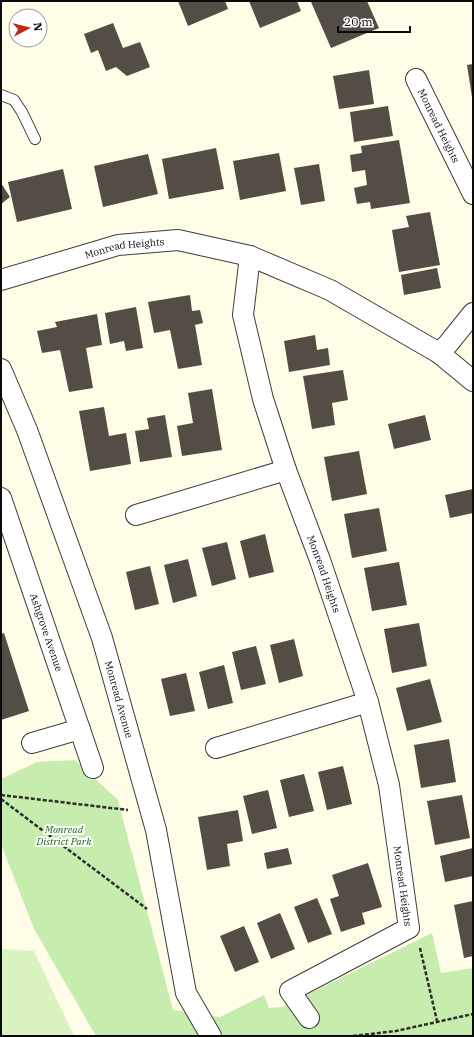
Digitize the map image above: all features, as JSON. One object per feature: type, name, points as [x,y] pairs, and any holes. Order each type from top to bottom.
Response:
[{"type":"street","name":"Monread Heights","points":[[416,79],[473,194]]},
{"type":"street","name":"Monread Heights","points":[[1,280],[118,245],[178,240],[250,256],[330,290],[439,353],[473,381]]},
{"type":"street","name":"Monread Heights","points":[[250,256],[243,315],[262,399],[286,470],[320,560],[368,702],[389,785],[410,928],[290,991],[308,1018]]},
{"type":"street","points":[[439,353],[473,313]]},
{"type":"street","name":"Monread Avenue","points":[[1,369],[27,430],[102,638],[156,830],[186,993],[211,1036]]},
{"type":"street","points":[[136,515],[286,470]]},
{"type":"street","name":"Ashgrove Avenue","points":[[1,498],[93,768]]},
{"type":"street","points":[[216,748],[368,702]]},
{"type":"street","points":[[32,743],[80,729]]},
{"type":"lane","points":[[1,95],[14,100],[35,138]]},
{"type":"path","points":[[1,794],[128,810]]},
{"type":"path","points":[[1,799],[148,910]]},
{"type":"path","points":[[417,942],[420,948],[437,1021]]},
{"type":"path","points":[[353,1036],[396,1031],[473,1014]]},
{"type":"green space","name":"Monread District Park","points":[[75,760],[118,800],[173,1010],[220,1017],[264,995],[269,1008],[282,1007],[432,933],[441,973],[473,968],[473,1036],[96,1036],[34,929],[1,844],[1,792],[3,791],[1,787],[1,779],[37,762]]},
{"type":"green space","points":[[1,950],[34,951],[74,1036],[1,1036]]},
{"type":"building","points":[[178,1],[225,1],[228,9],[188,26]]},
{"type":"building","points":[[249,1],[297,1],[301,11],[260,28]]},
{"type":"building","points":[[367,1],[379,28],[331,48],[311,2]]},
{"type":"building","points":[[113,23],[123,48],[140,42],[150,67],[127,76],[116,67],[106,71],[98,50],[91,53],[84,34]]},
{"type":"building","points":[[473,64],[473,97],[472,97],[467,65]]},
{"type":"building","points":[[369,70],[374,104],[339,109],[333,76]]},
{"type":"building","points":[[388,106],[393,136],[354,142],[350,112]]},
{"type":"building","points":[[399,140],[410,203],[371,209],[370,202],[357,204],[354,188],[367,185],[365,170],[352,172],[350,155],[362,153],[361,146]]},
{"type":"building","points":[[216,148],[224,189],[169,199],[162,159]]},
{"type":"building","points":[[279,153],[286,191],[240,200],[233,161]]},
{"type":"building","points":[[148,154],[158,194],[103,207],[94,166]]},
{"type":"building","points":[[319,164],[325,201],[301,205],[294,168]]},
{"type":"building","points":[[63,169],[72,209],[17,222],[8,182]]},
{"type":"building","points":[[1,183],[10,197],[1,204]]},
{"type":"building","points":[[430,212],[440,265],[399,272],[392,230],[409,227],[406,216]]},
{"type":"building","points":[[437,268],[441,288],[404,295],[401,275]]},
{"type":"building","points":[[190,295],[192,311],[200,310],[203,323],[195,325],[202,365],[178,369],[170,330],[154,333],[148,302]]},
{"type":"building","points":[[136,307],[143,348],[126,351],[124,341],[110,344],[105,313]]},
{"type":"building","points":[[97,314],[102,345],[86,348],[93,388],[69,392],[60,350],[42,353],[37,331],[57,327],[55,322]]},
{"type":"building","points":[[315,335],[317,350],[328,348],[330,365],[289,372],[284,341]]},
{"type":"building","points":[[343,370],[348,400],[332,403],[335,425],[312,429],[303,376]]},
{"type":"building","points":[[212,389],[222,450],[182,456],[177,426],[193,423],[188,393]]},
{"type":"building","points":[[104,407],[109,436],[126,433],[131,464],[90,471],[79,411]]},
{"type":"building","points":[[165,415],[172,457],[140,462],[135,431],[149,429],[147,418]]},
{"type":"building","points":[[425,415],[431,440],[394,449],[388,424]]},
{"type":"building","points":[[359,451],[367,494],[332,501],[324,457]]},
{"type":"building","points":[[473,489],[473,513],[450,518],[445,495]]},
{"type":"building","points":[[379,508],[387,551],[352,558],[344,514]]},
{"type":"building","points":[[265,534],[274,572],[249,578],[240,541]]},
{"type":"building","points":[[227,542],[236,579],[212,586],[202,548]]},
{"type":"building","points":[[188,559],[197,596],[173,603],[164,565]]},
{"type":"building","points":[[399,562],[407,605],[372,611],[364,568]]},
{"type":"building","points":[[150,566],[159,604],[135,610],[126,572]]},
{"type":"building","points":[[419,623],[427,666],[392,673],[384,629]]},
{"type":"building","points":[[4,633],[29,711],[1,720],[1,634]]},
{"type":"building","points":[[294,639],[303,676],[279,683],[270,645]]},
{"type":"building","points":[[256,646],[266,684],[241,690],[232,652]]},
{"type":"building","points":[[224,665],[233,703],[208,709],[199,672]]},
{"type":"building","points":[[186,673],[195,711],[170,716],[161,679]]},
{"type":"building","points":[[430,679],[442,722],[407,731],[396,688]]},
{"type":"building","points":[[449,739],[456,782],[421,788],[414,745]]},
{"type":"building","points":[[343,766],[352,804],[327,810],[318,772]]},
{"type":"building","points":[[304,774],[314,811],[289,817],[280,780]]},
{"type":"building","points":[[268,790],[277,828],[252,834],[243,796]]},
{"type":"building","points":[[462,795],[470,838],[435,845],[427,801]]},
{"type":"building","points":[[238,810],[243,841],[227,844],[230,866],[207,870],[198,817]]},
{"type":"building","points":[[288,848],[292,864],[267,869],[264,853]]},
{"type":"building","points":[[473,848],[473,876],[445,882],[440,856]]},
{"type":"building","points":[[368,863],[382,907],[362,913],[365,924],[341,932],[330,899],[339,896],[332,875]]},
{"type":"building","points":[[317,898],[332,934],[308,943],[294,907]]},
{"type":"building","points":[[473,901],[473,956],[464,958],[454,905]]},
{"type":"building","points":[[280,913],[295,949],[271,959],[257,923]]},
{"type":"building","points":[[244,926],[259,962],[235,972],[220,936]]}]
